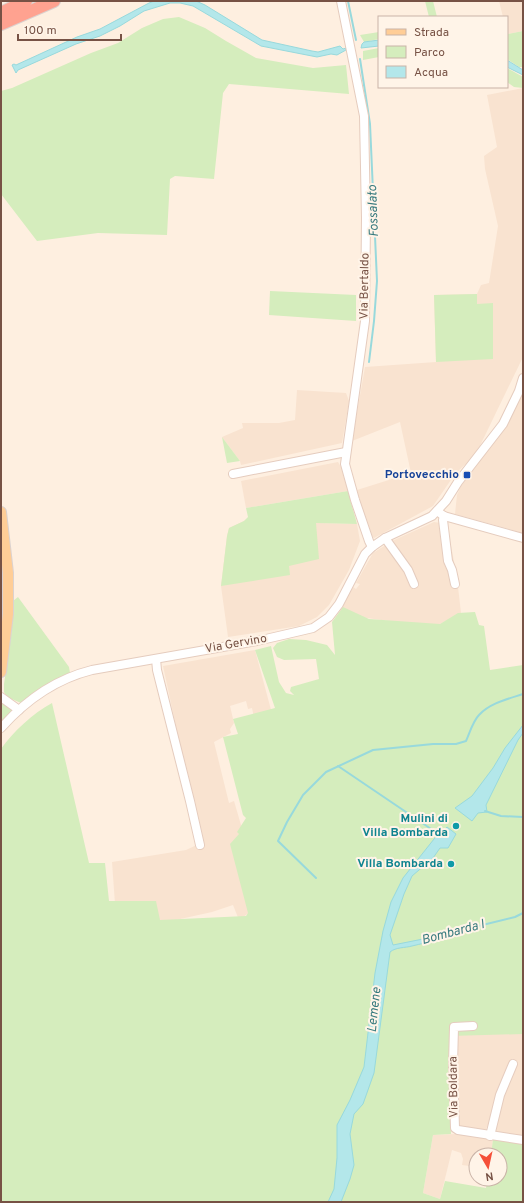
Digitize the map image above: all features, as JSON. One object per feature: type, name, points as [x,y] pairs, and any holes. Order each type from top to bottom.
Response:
[{"type":"highway","points":[[1,13],[26,1]]},
{"type":"highway","points":[[1,24],[54,1]]},
{"type":"main road","points":[[1,512],[8,573],[8,614],[1,672]]},
{"type":"street","name":"Via Bertaldo","points":[[341,1],[364,116],[366,218],[365,321],[345,464],[370,544]]},
{"type":"street","points":[[455,584],[452,570],[448,561],[441,514],[503,424],[519,391],[523,378]]},
{"type":"street","points":[[233,474],[346,452]]},
{"type":"street","points":[[441,514],[523,538]]},
{"type":"street","name":"Via Gervino","points":[[1,728],[28,700],[50,686],[77,674],[156,658],[257,641],[313,628],[329,617],[339,604],[370,544],[441,514]]},
{"type":"street","points":[[385,538],[408,570],[414,584]]},
{"type":"street","points":[[1,563],[8,573]]},
{"type":"street","points":[[156,658],[157,670],[200,845]]},
{"type":"street","points":[[1,698],[19,710]]},
{"type":"street","name":"Via Boldara","points":[[473,1026],[454,1027],[453,1065],[455,1128],[458,1130],[490,1136],[523,1140]]},
{"type":"street","points":[[490,1136],[500,1095],[513,1064]]},
{"type":"shaded area","points":[[499,1],[523,1],[523,31],[508,34],[508,16],[503,16]]},
{"type":"shaded area","points":[[523,88],[523,357],[476,454],[455,474],[433,506],[374,538],[368,533],[357,490],[411,473],[400,422],[352,441],[365,367],[436,362],[434,295],[477,294],[481,285],[489,283],[498,226],[485,169],[484,156],[497,147],[487,95]]},
{"type":"shaded area","points":[[297,390],[346,393],[349,401],[342,443],[241,465],[240,461],[222,437],[243,428],[242,423],[279,423],[295,420]]},
{"type":"shaded area","points":[[523,390],[523,533],[455,514],[457,495],[461,486],[510,417],[520,400]]},
{"type":"shaded area","points":[[338,462],[341,467],[348,491],[246,508],[241,481]]},
{"type":"shaded area","points":[[249,517],[282,522],[357,524],[360,541],[349,570],[329,605],[317,617],[299,626],[228,637],[221,586],[227,536],[229,528]]},
{"type":"shaded area","points":[[434,522],[447,524],[457,578],[461,613],[440,624],[411,624],[339,613],[353,587],[356,589],[360,584],[356,583],[373,553],[392,541]]},
{"type":"shaded area","points":[[255,650],[274,721],[256,728],[252,708],[248,709],[246,701],[230,706],[234,723],[230,729],[231,733],[214,742],[229,803],[234,801],[241,825],[260,905],[239,920],[233,905],[212,912],[153,925],[115,904],[112,862],[186,850],[201,843],[163,666]]},
{"type":"shaded area","points":[[459,1031],[486,1034],[523,1034],[523,1136],[499,1135],[496,1131],[504,1096],[517,1063],[485,1131],[458,1126],[455,1055]]},
{"type":"shaded area","points":[[456,1134],[493,1139],[492,1147],[468,1147],[468,1166],[462,1165],[463,1159],[461,1153],[452,1150],[440,1199],[423,1193],[433,1135]]},
{"type":"green space","points":[[425,1],[433,1],[437,16],[429,16]]},
{"type":"green space","points":[[179,17],[205,28],[256,58],[313,68],[346,65],[349,94],[229,84],[223,93],[214,179],[175,176],[170,179],[167,235],[98,233],[37,241],[1,194],[1,91],[12,88],[91,53],[118,43],[142,28],[163,19]]},
{"type":"green space","points":[[523,31],[523,67],[519,67],[508,60],[508,34]]},
{"type":"green space","points":[[378,32],[378,39],[364,42],[360,35]]},
{"type":"green space","points":[[378,48],[378,57],[363,60],[363,51]]},
{"type":"green space","points":[[508,69],[523,77],[523,88],[514,87],[508,83]]},
{"type":"green space","points":[[270,291],[356,295],[356,321],[269,315]]},
{"type":"green space","points":[[477,294],[477,304],[493,303],[493,359],[436,362],[434,295]]},
{"type":"green space","points":[[222,437],[240,461],[227,463]]},
{"type":"green space","points":[[348,491],[357,524],[316,523],[319,559],[289,566],[290,575],[221,586],[229,528],[244,521],[248,517],[246,508]]},
{"type":"green space","points":[[18,597],[69,667],[70,673],[21,703],[7,697],[4,692],[11,636],[13,601]]},
{"type":"green space","points":[[343,607],[369,619],[440,624],[458,613],[475,612],[479,625],[484,626],[490,670],[523,665],[523,1034],[450,1036],[448,1064],[451,1134],[433,1135],[423,1193],[440,1199],[445,1181],[468,1185],[468,1187],[508,1187],[508,1147],[492,1147],[493,1139],[523,1144],[523,1202],[1,1202],[1,749],[24,723],[52,703],[89,863],[105,863],[109,901],[156,901],[160,920],[246,916],[248,913],[230,844],[239,834],[237,832],[246,818],[243,815],[223,737],[238,734],[233,719],[275,708],[255,650],[271,646],[279,682],[286,693],[294,695],[290,691],[291,687],[319,679],[316,659],[284,660],[277,657],[273,648],[277,643],[289,639],[306,640],[327,645],[335,655],[332,622]]},
{"type":"green space","points":[[1,703],[12,708],[13,711],[1,725]]},
{"type":"water","points":[[154,1],[196,1],[262,40],[318,52],[340,46],[343,49],[346,48],[346,50],[337,55],[331,54],[317,57],[261,46],[193,6],[180,3],[170,3],[144,11],[100,36],[76,44],[18,70],[16,73],[12,65],[16,65],[77,37],[100,29]]},
{"type":"water","points":[[378,40],[378,46],[361,48],[364,42]]},
{"type":"water","points":[[508,61],[523,70],[523,75],[508,68]]},
{"type":"water","points":[[523,725],[523,733],[518,740],[486,805],[487,812],[478,813],[472,821],[455,808],[472,796],[493,768],[505,748]]},
{"type":"water","name":"Lemene","points":[[447,827],[456,834],[448,848],[440,848],[433,858],[412,876],[404,894],[390,935],[393,945],[463,929],[464,931],[438,940],[398,948],[390,952],[374,1073],[363,1104],[354,1114],[350,1134],[354,1165],[341,1202],[328,1202],[334,1189],[337,1158],[337,1125],[350,1100],[364,1067],[375,973],[383,931],[391,902],[403,878],[442,829],[444,830]]},
{"type":"waterway","name":"Fossalato","points":[[348,1],[356,40]]},
{"type":"waterway","name":"Fossalato","points":[[360,59],[370,124],[377,281],[369,362]]},
{"type":"waterway","name":"Portovecchio","points":[[316,878],[278,841],[303,795],[326,772],[373,750],[433,744],[456,744],[466,741],[475,720],[483,711],[488,707],[523,694]]},
{"type":"waterway","points":[[338,766],[440,835]]},
{"type":"waterway","name":"Bombarda I","points":[[485,811],[501,816],[523,817]]},
{"type":"waterway","name":"Bombarda I","points":[[462,930],[515,917],[523,913]]},
{"type":"place","name":"Portovecchio","points":[[467,475]]},
{"type":"place","name":"Mulini di Villa Bombarda","points":[[456,826]]},
{"type":"place","name":"Villa Bombarda","points":[[451,864]]}]
